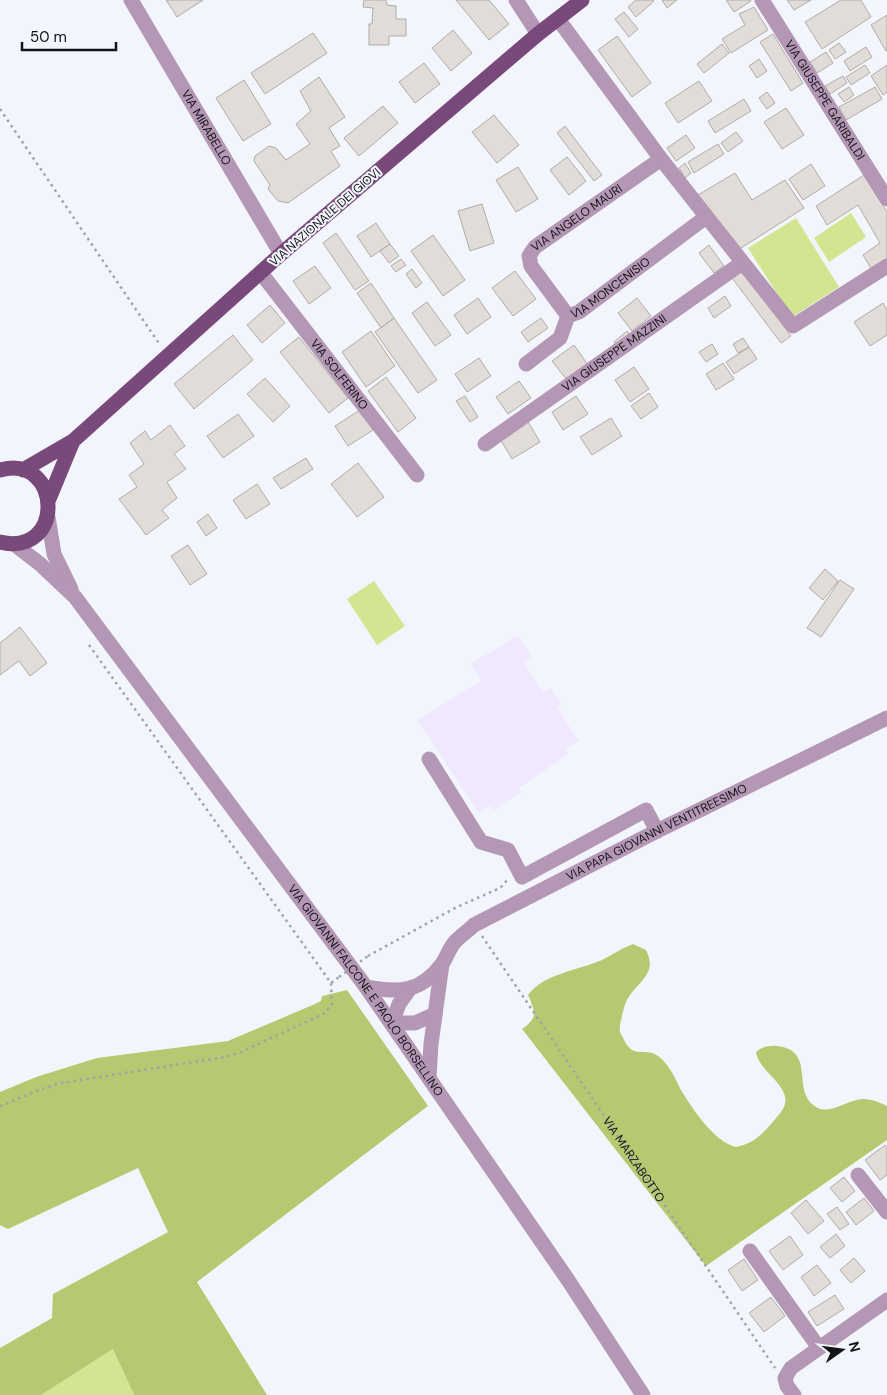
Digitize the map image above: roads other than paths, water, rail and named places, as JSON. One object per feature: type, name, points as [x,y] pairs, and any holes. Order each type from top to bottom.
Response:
[{"type":"main road","name":"VIA NAZIONALE DEI GIOVI","points":[[23,470],[73,441],[282,254],[538,34],[582,0]]},
{"type":"main road","name":"VIA NAZIONALE DEI GIOVI","points":[[49,499],[73,441]]},
{"type":"main road","points":[[0,470],[15,468],[32,474],[40,481],[49,499],[48,517],[42,529],[34,537],[26,541],[4,543]]},
{"type":"street","name":"VIA MIRABELLO","points":[[131,0],[282,254]]},
{"type":"street","points":[[516,0],[538,34]]},
{"type":"street","name":"VIA GIUSEPPE GARIBALDI","points":[[762,0],[887,199]]},
{"type":"street","points":[[558,20],[661,159],[793,326],[887,266]]},
{"type":"street","name":"VIA ANGELO MAURI","points":[[568,316],[531,266],[529,256],[535,247],[661,159]]},
{"type":"street","name":"VIA MONCENISIO","points":[[526,364],[560,338],[568,316],[579,312],[706,217]]},
{"type":"street","name":"VIA GIUSEPPE MAZZINI","points":[[485,444],[742,263]]},
{"type":"street","name":"VIA SOLFERINO","points":[[261,273],[417,475]]},
{"type":"street","points":[[48,517],[54,554],[75,597]]},
{"type":"street","points":[[4,543],[40,564],[75,597]]},
{"type":"street","name":"VIA GIOVANNI FALCONE E PAOLO BORSELLINO","points":[[75,597],[392,1022],[568,1280],[643,1395]]},
{"type":"street","name":"VIA PAPA GIOVANNI VENTITREESIMO","points":[[392,1022],[399,1004],[409,990],[424,983],[442,964],[454,944],[474,925],[657,831],[887,718]]},
{"type":"street","points":[[429,759],[480,842],[508,850],[522,877],[646,810],[657,831]]},
{"type":"street","name":"VIA PAPA GIOVANNI VENTITREESIMO","points":[[429,1077],[442,964]]},
{"type":"street","points":[[366,987],[388,991],[409,990]]},
{"type":"street","points":[[392,1022],[415,1023],[435,1014]]},
{"type":"street","points":[[858,1175],[887,1212]]},
{"type":"street","points":[[750,1250],[819,1348]]},
{"type":"street","points":[[790,1390],[785,1378],[791,1368],[887,1300]]}]
